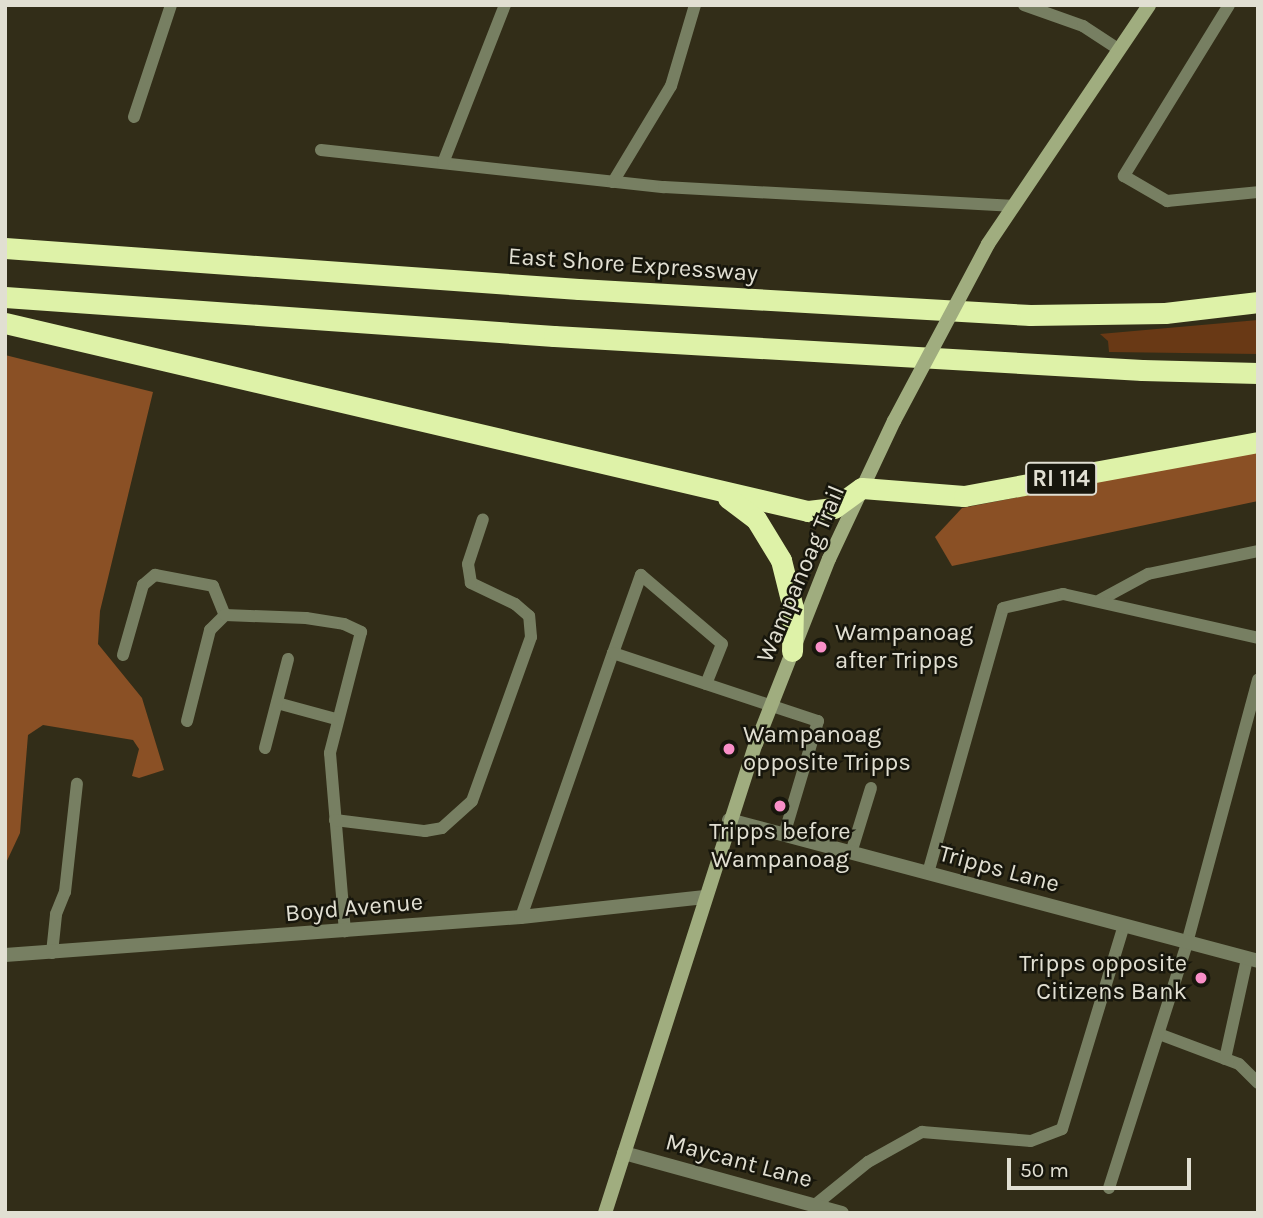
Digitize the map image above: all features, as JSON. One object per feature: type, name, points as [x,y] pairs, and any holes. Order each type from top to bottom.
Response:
[{"type":"highway","name":"East Shore Expressway","points":[[5,248],[1030,315],[1165,313],[1258,302]]},
{"type":"highway","points":[[5,297],[582,338],[1142,370],[1258,373]]},
{"type":"highway","points":[[5,323],[817,511],[842,505],[862,488]]},
{"type":"highway","name":"RI 114","points":[[862,488],[972,495],[1258,442]]},
{"type":"highway","points":[[701,486],[740,505],[769,537],[791,595],[792,652]]},
{"type":"main road","name":"Wampanoag Trail","points":[[605,1213],[729,820],[770,705],[862,488],[894,421],[1010,206],[1149,5]]},
{"type":"street","name":"Tripps Lane","points":[[729,820],[1253,960]]},
{"type":"street","name":"Boyd Avenue","points":[[5,955],[521,918],[705,897]]},
{"type":"street","name":"Maycant Lane","points":[[624,1153],[842,1213]]},
{"type":"lane","points":[[134,117],[171,5]]},
{"type":"lane","points":[[443,163],[505,5]]},
{"type":"lane","points":[[612,182],[671,86],[695,5]]},
{"type":"lane","points":[[1024,5],[1083,26],[1118,49]]},
{"type":"lane","points":[[1229,5],[1124,176],[1167,201],[1258,192]]},
{"type":"lane","points":[[321,150],[612,182],[1010,206]]},
{"type":"lane","points":[[335,820],[425,831],[442,828],[472,801],[531,637],[529,617],[522,610],[471,583],[468,564],[483,519]]},
{"type":"lane","points":[[1100,600],[1148,574],[1258,551]]},
{"type":"lane","points":[[123,654],[143,585],[155,575],[213,586],[225,615]]},
{"type":"lane","points":[[521,918],[641,575],[722,644],[706,684]]},
{"type":"lane","points":[[928,873],[1003,608],[1063,594],[1100,600],[1258,638]]},
{"type":"lane","points":[[187,721],[210,631],[225,615],[306,618],[344,624],[361,632],[358,657],[336,719],[330,753],[345,931]]},
{"type":"lane","points":[[613,653],[818,721],[784,835]]},
{"type":"lane","points":[[265,748],[288,659]]},
{"type":"lane","points":[[1109,1188],[1187,943],[1258,679]]},
{"type":"lane","points":[[277,703],[336,719]]},
{"type":"lane","points":[[52,953],[56,914],[65,892],[77,784]]},
{"type":"lane","points":[[851,853],[871,788]]},
{"type":"lane","points":[[815,1205],[869,1162],[922,1132],[1031,1142],[1062,1129],[1124,925]]},
{"type":"lane","points":[[1225,1059],[1253,960]]},
{"type":"lane","points":[[1159,1034],[1239,1064],[1258,1083]]},
{"type":"shaded area","points":[[1258,320],[1258,354],[1109,352],[1108,341],[1100,334]]},
{"type":"shaded area","points":[[5,355],[153,392],[100,611],[98,644],[142,698],[164,770],[139,778],[132,776],[139,749],[133,740],[43,725],[28,735],[20,833],[5,865]]},
{"type":"shaded area","points":[[1258,451],[1258,501],[952,566],[935,537],[962,508]]},
{"type":"place","name":"Wampanoag after Tripps","points":[[821,647]]},
{"type":"place","name":"Wampanoag opposite Tripps","points":[[729,749]]},
{"type":"place","name":"Tripps before Wampanoag","points":[[780,806]]},
{"type":"place","name":"Tripps opposite Citizens Bank","points":[[1201,978]]}]
